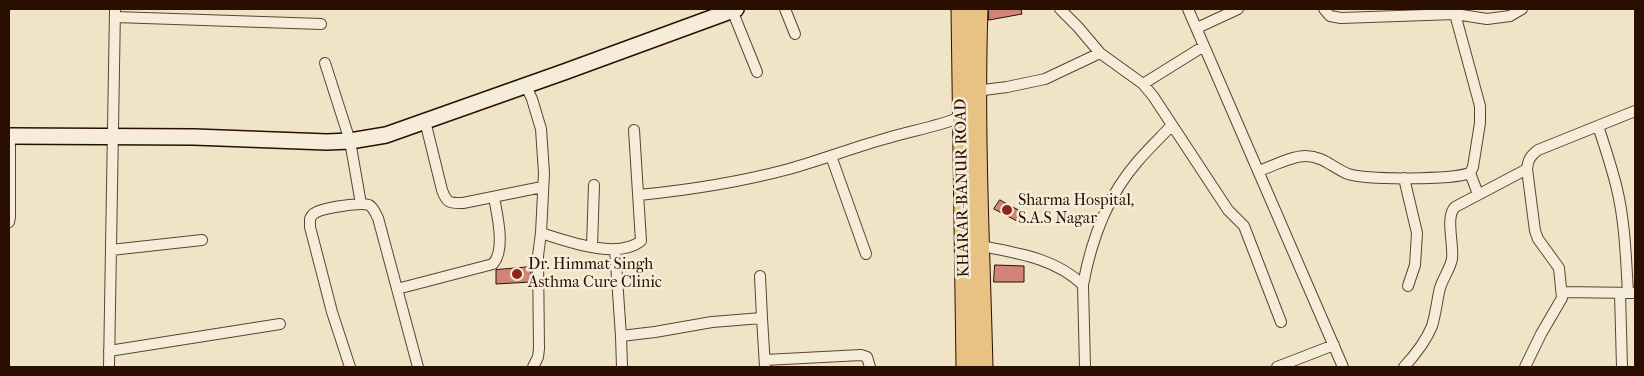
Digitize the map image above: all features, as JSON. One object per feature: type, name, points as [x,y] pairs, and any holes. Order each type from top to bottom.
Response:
[{"type":"highway","name":"KHARAR-BANUR ROAD","points":[[960,9],[966,367]]},
{"type":"highway","points":[[978,9],[976,91],[983,367]]},
{"type":"street","points":[[785,9],[795,34]]},
{"type":"street","points":[[1060,9],[1100,53],[1143,84],[1153,96],[1228,210],[1244,226],[1280,322]]},
{"type":"street","points":[[1188,9],[1343,367]]},
{"type":"street","points":[[1197,28],[1238,9]]},
{"type":"street","points":[[1324,9],[1334,18],[1396,13],[1455,14],[1474,18],[1497,18],[1510,16],[1522,9]]},
{"type":"street","points":[[9,222],[9,136],[194,137],[327,142],[350,141],[386,135],[734,10],[757,72]]},
{"type":"street","points":[[109,367],[115,13],[321,24]]},
{"type":"street","points":[[1455,14],[1480,106],[1480,123],[1473,168],[1470,174],[1478,194]]},
{"type":"street","points":[[1143,84],[1204,46]]},
{"type":"street","points":[[976,91],[1045,79],[1100,53]]},
{"type":"street","points":[[325,63],[350,141],[360,204]]},
{"type":"street","points":[[526,86],[541,129],[544,173],[538,256],[539,350],[533,367]]},
{"type":"street","points":[[1525,367],[1541,334],[1559,306],[1562,292],[1559,268],[1538,239],[1535,231],[1527,169],[1528,160],[1538,150],[1635,111]]},
{"type":"street","points":[[639,195],[685,191],[789,169],[961,117]]},
{"type":"street","points":[[425,121],[445,199],[451,203],[463,203],[542,187]]},
{"type":"street","points":[[1084,367],[1083,285],[1098,228],[1120,184],[1137,161],[1172,125]]},
{"type":"street","points":[[1598,126],[1609,156],[1619,198],[1625,240],[1628,293],[1622,367]]},
{"type":"street","points":[[541,233],[592,247],[614,249],[641,241],[634,130]]},
{"type":"street","points":[[831,156],[866,254]]},
{"type":"street","points":[[1259,171],[1305,156],[1316,157],[1350,174],[1404,178],[1453,178],[1470,174]]},
{"type":"street","points":[[1404,367],[1420,346],[1432,325],[1440,287],[1452,260],[1449,216],[1451,210],[1527,169]]},
{"type":"street","points":[[1404,178],[1417,233],[1415,265],[1408,286]]},
{"type":"street","points":[[592,247],[594,185]]},
{"type":"street","points":[[397,288],[493,264],[498,258],[500,236],[494,197]]},
{"type":"street","points":[[350,367],[332,312],[310,227],[310,219],[315,213],[324,210],[360,204],[373,208],[378,218],[418,367]]},
{"type":"street","points":[[110,250],[202,240]]},
{"type":"street","points":[[980,246],[1048,262],[1072,274],[1083,285]]},
{"type":"street","points":[[614,249],[622,367]]},
{"type":"street","points":[[760,276],[765,364],[861,355],[867,357],[870,367]]},
{"type":"street","points":[[1562,292],[1628,293]]},
{"type":"street","points":[[621,336],[712,322],[762,318]]},
{"type":"street","points":[[109,351],[280,324]]},
{"type":"street","points":[[1278,367],[1334,345]]},
{"type":"building","points":[[989,9],[1021,9],[1022,14],[989,20]]},
{"type":"building","points":[[1000,200],[1022,212],[1017,221],[994,209]]},
{"type":"building","points":[[995,265],[1024,266],[1024,282],[994,282]]},
{"type":"building","points":[[531,267],[531,282],[496,284],[496,270]]},
{"type":"place","name":"Sharma Hospital, S.A.S Nagar","points":[[1007,210]]},
{"type":"place","name":"Dr. Himmat Singh Asthma Cure Clinic","points":[[517,274]]}]
